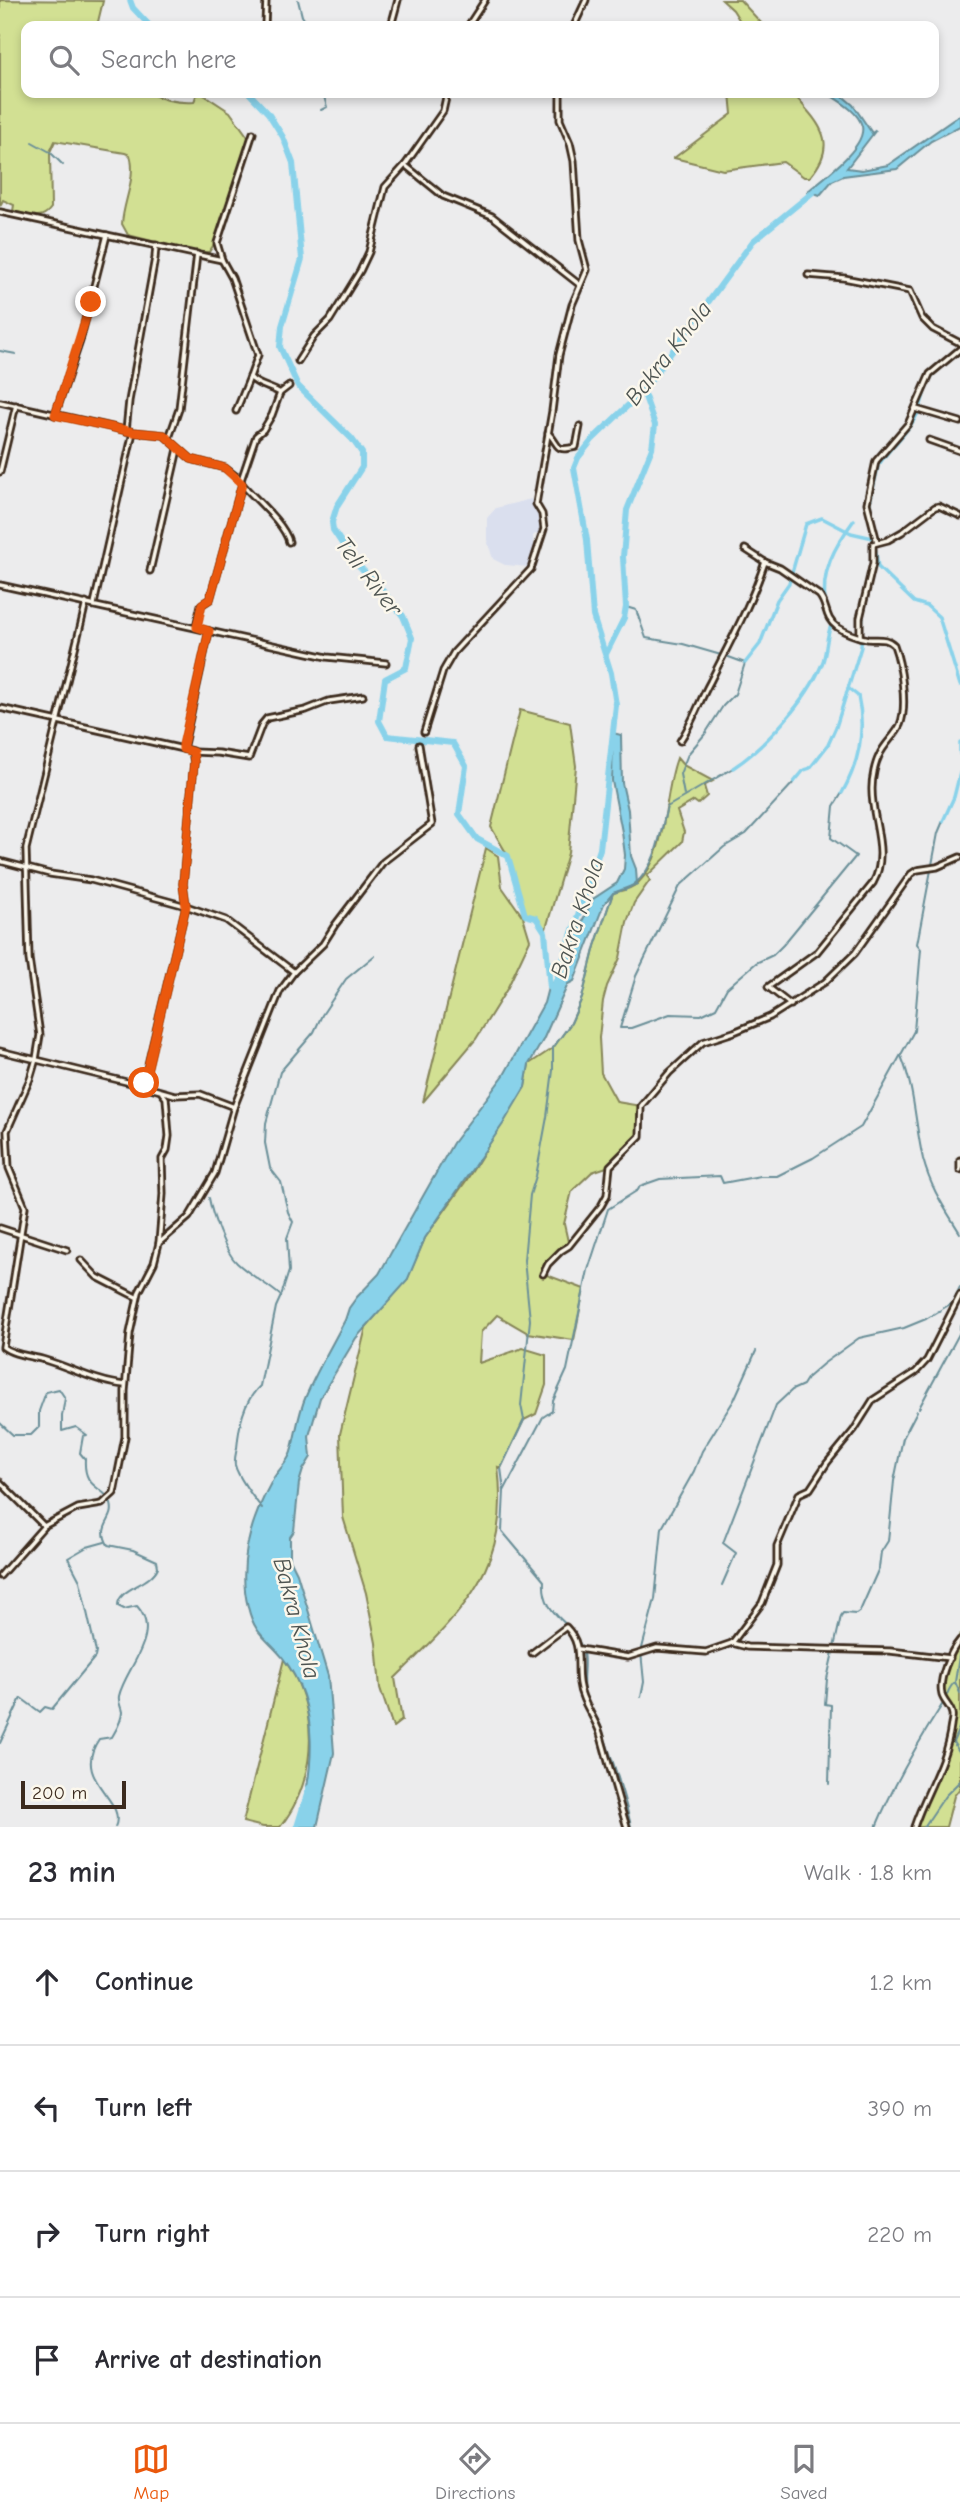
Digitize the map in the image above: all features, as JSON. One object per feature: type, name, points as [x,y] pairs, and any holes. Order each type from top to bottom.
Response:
[{"type":"street","points":[[265,21],[266,0]]},
{"type":"street","points":[[392,21],[398,0]]},
{"type":"street","points":[[471,21],[485,0]]},
{"type":"street","points":[[576,21],[586,0]]},
{"type":"street","points":[[298,361],[314,336],[330,320],[360,271],[369,252],[385,187],[405,165],[443,111],[446,98]]},
{"type":"street","points":[[424,732],[443,671],[454,652],[531,569],[544,529],[542,513],[536,504],[559,355],[572,305],[587,270],[579,240],[574,161],[560,120],[559,98]]},
{"type":"street","points":[[236,411],[258,355],[217,243],[253,133]]},
{"type":"street","points":[[405,165],[443,196],[492,216],[580,285]]},
{"type":"street","points":[[0,212],[222,260]]},
{"type":"street","points":[[55,415],[80,341],[108,234]]},
{"type":"street","points":[[126,431],[156,246]]},
{"type":"street","points":[[169,438],[179,409],[197,254]]},
{"type":"street","points":[[808,275],[844,278],[910,291],[922,318],[933,329],[960,343]]},
{"type":"street","points":[[877,542],[867,503],[876,461],[908,424],[930,374],[960,349]]},
{"type":"street","points":[[250,377],[254,382],[272,387],[280,393]]},
{"type":"street","points":[[197,627],[201,605],[210,599],[255,438],[272,415],[280,393],[289,386]]},
{"type":"street","points":[[0,402],[126,431],[147,432],[169,438],[191,459],[225,468],[242,482],[273,517],[289,542]]},
{"type":"street","points":[[0,472],[16,405]]},
{"type":"street","points":[[916,409],[960,422]]},
{"type":"street","points":[[548,433],[556,447],[562,450],[576,447],[580,426]]},
{"type":"street","points":[[94,604],[133,432]]},
{"type":"street","points":[[929,440],[960,451]]},
{"type":"street","points":[[150,571],[178,449]]},
{"type":"street","points":[[858,635],[873,562],[873,545],[902,532],[935,507],[939,506],[960,516]]},
{"type":"street","points":[[745,549],[819,594],[827,617],[837,626],[858,635],[885,639],[894,645],[902,676],[904,715],[879,756],[872,786],[879,833],[879,873],[817,952],[768,987],[791,1005]]},
{"type":"street","points":[[680,741],[693,721],[696,709],[724,655],[765,562]]},
{"type":"street","points":[[0,585],[327,657],[386,663]]},
{"type":"street","points":[[86,603],[26,849],[29,959],[40,1035],[36,1059],[7,1131],[9,1168],[25,1207],[3,1347],[11,1352],[55,1363],[86,1377],[125,1385]]},
{"type":"street","points":[[183,749],[209,631]]},
{"type":"street","points":[[0,708],[193,752],[249,758],[262,723],[267,718],[329,701],[363,696]]},
{"type":"street","points":[[159,1243],[189,1217],[215,1172],[234,1107],[276,1000],[294,972],[323,944],[383,862],[432,824],[419,745]]},
{"type":"street","points":[[143,1086],[186,906],[183,884],[193,752]]},
{"type":"street","points":[[543,1274],[548,1264],[569,1246],[607,1195],[610,1166],[640,1136],[641,1106],[649,1094],[703,1042],[749,1027],[791,1005],[824,982],[855,953],[911,874],[960,857]]},
{"type":"street","points":[[0,861],[27,869],[92,880],[226,920],[294,972]]},
{"type":"street","points":[[0,1051],[162,1093],[200,1094],[234,1107]]},
{"type":"street","points":[[0,1576],[44,1526],[78,1508],[108,1500],[118,1482],[117,1473],[125,1437],[125,1385],[131,1321],[137,1298],[154,1263],[159,1243],[163,1194],[162,1159],[167,1150],[169,1136],[166,1098],[162,1093]]},
{"type":"street","points":[[960,1160],[960,1170]]},
{"type":"street","points":[[0,1228],[67,1250]]},
{"type":"street","points":[[81,1260],[97,1277],[137,1298]]},
{"type":"street","points":[[732,1643],[762,1603],[777,1565],[778,1546],[799,1494],[810,1489],[873,1400],[916,1372],[927,1360],[960,1295]]},
{"type":"street","points":[[0,1482],[44,1526]]},
{"type":"street","points":[[532,1653],[566,1627],[573,1634],[579,1648],[579,1683],[582,1695],[599,1732],[626,1827]]},
{"type":"street","points":[[914,1827],[939,1772],[948,1744],[952,1714],[943,1699],[941,1687],[954,1648],[960,1640]]},
{"type":"street","points":[[579,1648],[628,1657],[657,1648],[706,1652],[732,1643],[747,1647],[890,1651],[950,1658]]},
{"type":"shaded area","points":[[531,499],[540,518],[542,535],[533,536],[533,544],[537,547],[529,567],[505,565],[493,559],[487,540],[487,518],[496,508]]},
{"type":"green space","points":[[0,0],[103,1],[98,21],[21,21],[21,98],[162,98],[194,102],[195,98],[209,98],[230,112],[248,137],[250,145],[222,232],[209,252],[196,252],[128,235],[122,224],[132,163],[130,155],[125,153],[55,141],[50,152],[51,208],[43,215],[34,216],[13,211],[14,205],[3,200],[0,206]]},
{"type":"green space","points":[[722,0],[740,0],[759,21],[740,21]]},
{"type":"green space","points":[[730,98],[797,98],[823,134],[824,150],[817,168],[810,177],[804,177],[783,162],[723,170],[674,158],[732,114]]},
{"type":"green space","points":[[520,710],[570,723],[576,766],[568,853],[545,932],[536,918],[525,915],[508,856],[491,827]]},
{"type":"green space","points":[[677,758],[683,765],[713,781],[704,786],[707,796],[698,804],[694,801],[677,811],[684,832],[682,842],[647,876],[650,880],[634,903],[620,958],[603,1001],[599,1038],[601,1073],[617,1102],[641,1106],[640,1136],[610,1166],[592,1172],[572,1191],[564,1224],[569,1246],[548,1264],[544,1274],[584,1289],[574,1340],[528,1333],[497,1315],[481,1332],[479,1363],[523,1348],[546,1355],[546,1385],[536,1414],[524,1420],[501,1468],[498,1467],[500,1503],[497,1534],[489,1561],[460,1609],[395,1678],[402,1720],[393,1727],[380,1688],[376,1643],[366,1593],[343,1517],[340,1434],[366,1327],[407,1280],[425,1238],[466,1181],[525,1087],[529,1064],[553,1048],[571,1023],[582,998],[595,946],[613,893],[638,883],[655,856]]},
{"type":"green space","points":[[486,848],[498,856],[502,887],[523,917],[530,940],[507,989],[476,1039],[423,1102]]},
{"type":"green space","points":[[960,1634],[960,1788],[954,1796],[946,1827],[914,1827],[948,1744],[951,1714],[941,1691],[947,1658]]},
{"type":"green space","points":[[284,1659],[297,1681],[306,1706],[310,1742],[308,1760],[299,1795],[280,1827],[263,1827],[243,1822]]},
{"type":"water","points":[[834,98],[845,98],[853,105],[872,133],[876,130],[847,168],[862,170],[888,165],[960,115],[960,126],[931,141],[897,169],[843,176],[832,181],[820,195],[808,191],[842,162],[858,143],[862,126],[848,107]]},
{"type":"water","points":[[613,733],[621,735],[622,783],[637,884],[613,893],[604,904],[574,981],[568,984],[529,1064],[525,1087],[425,1238],[407,1281],[356,1338],[320,1398],[309,1436],[311,1457],[299,1483],[294,1531],[290,1537],[290,1559],[297,1573],[328,1676],[334,1753],[317,1827],[297,1827],[310,1762],[309,1718],[295,1677],[251,1617],[244,1574],[248,1541],[273,1479],[290,1456],[306,1396],[349,1308],[379,1274],[453,1143],[504,1075],[544,1003],[550,980],[554,986],[564,958],[593,899],[617,883],[624,869],[622,832],[612,781]]},
{"type":"waterway","name":"Teli River","points":[[130,0],[133,8],[145,21]]},
{"type":"waterway","name":"Teli River","points":[[298,0],[306,21]]},
{"type":"waterway","name":"Teli River","points":[[254,98],[268,113],[283,137],[293,163],[302,259],[282,326],[280,347],[298,386],[352,439],[362,453],[362,467],[337,506],[332,522],[333,530],[353,560],[403,616],[412,638],[406,668],[385,679],[379,721],[387,736],[453,743],[466,766],[459,814],[477,839],[508,856],[525,915],[536,918],[545,932],[550,988]]},
{"type":"waterway","name":"Teli River","points":[[321,110],[327,107],[324,98]]},
{"type":"waterway","points":[[32,142],[50,152],[63,165]]},
{"type":"waterway","name":"Bakra Khola","points":[[553,990],[600,849],[616,705],[611,673],[593,616],[587,540],[574,468],[578,458],[593,439],[643,391],[753,241],[818,188]]},
{"type":"waterway","points":[[0,351],[16,354]]},
{"type":"waterway","points":[[942,366],[960,352]]},
{"type":"waterway","points":[[920,408],[927,384],[936,370]]},
{"type":"waterway","points":[[606,654],[624,618],[626,607],[623,557],[627,510],[652,448],[655,425],[643,391]]},
{"type":"waterway","points":[[880,463],[918,413]]},
{"type":"waterway","points":[[871,512],[870,502],[878,467]]},
{"type":"waterway","points":[[745,663],[760,644],[777,600],[789,583],[806,524],[822,518],[851,533],[873,538]]},
{"type":"waterway","points":[[826,606],[825,582],[830,560],[854,520]]},
{"type":"waterway","points":[[875,546],[878,567],[914,602],[927,606],[939,617],[960,685]]},
{"type":"waterway","points":[[870,581],[876,556]]},
{"type":"waterway","points":[[626,607],[636,610],[646,638],[683,644],[721,655]]},
{"type":"waterway","points":[[794,782],[804,770],[810,768],[828,745],[836,727],[861,647],[863,612]]},
{"type":"waterway","points":[[733,768],[758,748],[796,707],[822,664],[833,622]]},
{"type":"waterway","points":[[684,795],[680,774],[688,754],[735,694],[745,663],[726,656]]},
{"type":"waterway","points":[[842,793],[857,758],[861,734],[858,696],[848,688]]},
{"type":"waterway","points":[[960,742],[960,754]]},
{"type":"waterway","points":[[625,890],[644,875],[650,865],[667,807],[733,768]]},
{"type":"waterway","points":[[943,821],[954,797],[960,773]]},
{"type":"waterway","points":[[794,782],[746,834],[724,847],[680,886],[636,976],[620,1028],[631,1028],[670,1014],[701,1015],[716,1008],[727,988],[756,963],[773,955],[783,945],[856,856],[831,838],[834,806],[842,793]]},
{"type":"waterway","points":[[504,1491],[543,1417],[552,1411],[553,1401],[567,1370],[588,1270],[608,1209],[640,1186],[660,1179],[720,1176],[723,1183],[760,1176],[777,1176],[813,1158],[861,1127],[914,1031],[921,949],[917,944],[938,833],[943,821]]},
{"type":"waterway","points":[[620,891],[613,893],[595,946],[582,998],[571,1023],[553,1048],[547,1117],[530,1195],[524,1260],[530,1320],[521,1405],[524,1420],[501,1468],[504,1491],[502,1531],[544,1581],[545,1593],[552,1610],[571,1630],[582,1648],[585,1696],[602,1729],[631,1827]]},
{"type":"waterway","points":[[281,1296],[289,1271],[287,1238],[293,1222],[281,1182],[270,1168],[265,1143],[266,1123],[280,1072],[314,1032],[346,979],[374,956]]},
{"type":"waterway","points":[[901,1056],[909,1081],[926,1170],[960,1233]]},
{"type":"waterway","points":[[209,1198],[220,1233],[232,1258],[281,1296],[276,1307],[260,1386],[254,1392],[243,1415],[235,1458],[239,1475],[262,1508]]},
{"type":"waterway","points":[[722,1585],[736,1553],[723,1543],[776,1405],[792,1390],[803,1385],[823,1364],[859,1338],[904,1328],[926,1319],[952,1303],[960,1287]]},
{"type":"waterway","points":[[960,1325],[960,1330]]},
{"type":"waterway","points":[[919,1408],[960,1332]]},
{"type":"waterway","points":[[641,1697],[644,1682],[641,1652],[655,1599],[662,1528],[694,1471],[702,1451],[734,1400],[756,1351]]},
{"type":"waterway","points":[[0,1423],[13,1435],[31,1435],[39,1427],[39,1411],[46,1392],[59,1389],[65,1398],[62,1431],[76,1427],[87,1435],[83,1436],[80,1453],[85,1459],[87,1477],[111,1504],[111,1515],[104,1532],[108,1545],[133,1550],[157,1561],[158,1567],[154,1573],[119,1600],[118,1606],[124,1609],[137,1606],[144,1617],[144,1640],[119,1696],[122,1712],[119,1725],[112,1737],[99,1739],[92,1754],[91,1767],[95,1778],[114,1807],[117,1817],[115,1827]]},
{"type":"waterway","points":[[829,1784],[831,1705],[825,1704],[827,1679],[841,1616],[843,1613],[856,1614],[860,1611],[879,1568],[881,1552],[888,1541],[894,1481],[903,1438],[917,1411]]},
{"type":"waterway","points":[[0,1743],[21,1698],[40,1712],[45,1707],[52,1709],[95,1657],[80,1581],[68,1558],[87,1547],[105,1542]]},
{"type":"waterway","points":[[960,1650],[955,1682],[960,1693]]},
{"type":"waterway","points":[[876,1827],[906,1764],[955,1682]]},
{"type":"waterway","points":[[960,1726],[953,1742],[960,1753]]},
{"type":"waterway","points":[[924,1827],[945,1796],[960,1781]]},
{"type":"waterway","name":"Bakra Khola","points":[[297,1827],[309,1788]]},
{"type":"route","points":[[91,302],[55,415],[133,432],[164,435],[191,459],[225,468],[241,480],[242,484],[210,599],[202,604],[197,623],[197,627],[209,631],[183,745],[183,749],[193,752],[194,762],[184,863],[186,906],[144,1083]]}]
